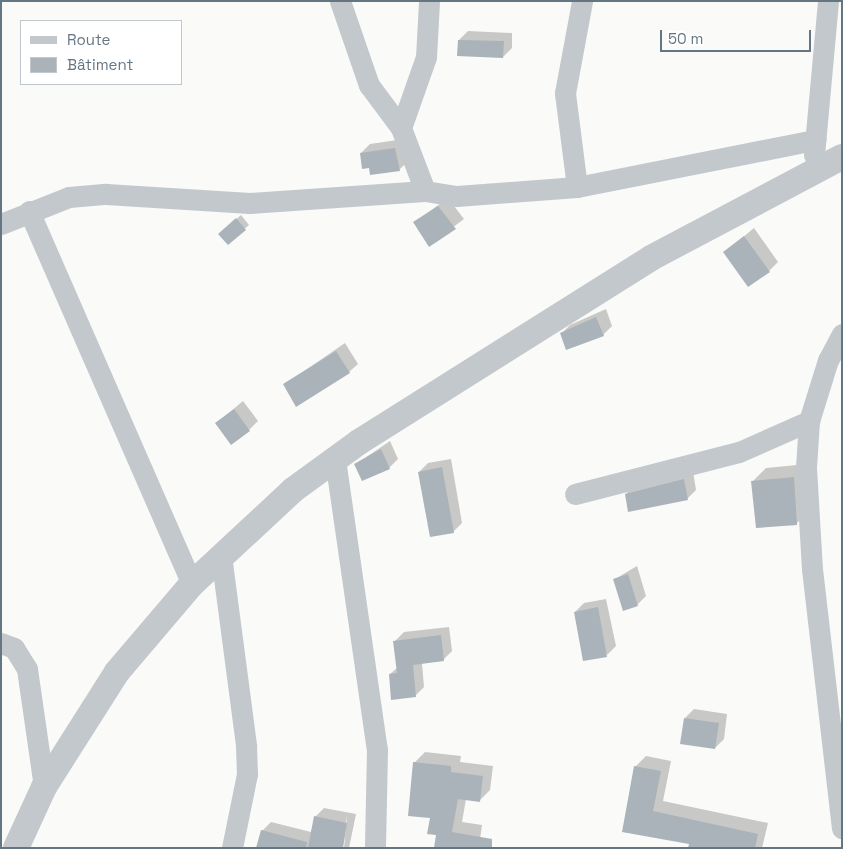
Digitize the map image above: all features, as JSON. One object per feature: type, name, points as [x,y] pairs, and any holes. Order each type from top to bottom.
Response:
[{"type":"street","points":[[340,1],[369,85],[401,128],[424,191]]},
{"type":"street","points":[[401,128],[426,57],[429,1]]},
{"type":"street","points":[[577,187],[565,93],[582,1]]},
{"type":"street","points":[[813,170],[828,1]]},
{"type":"street","points":[[1,224],[29,211],[69,197],[106,194],[250,203],[424,191],[457,196],[577,187],[816,140]]},
{"type":"street","points":[[11,846],[44,787],[117,672],[192,584],[221,555],[335,459],[651,258],[813,170],[842,157]]},
{"type":"street","points":[[29,211],[192,584]]},
{"type":"street","points":[[842,334],[828,360],[809,421],[806,477],[832,661],[842,828]]},
{"type":"street","points":[[574,494],[739,452],[809,421]]},
{"type":"street","points":[[335,459],[377,750],[376,848]]},
{"type":"street","points":[[221,555],[246,755],[232,848]]},
{"type":"street","points":[[1,643],[14,648],[27,669],[44,787]]},
{"type":"building","points":[[458,40],[504,41],[503,58],[457,56]]},
{"type":"building","points":[[395,148],[400,171],[370,175],[369,168],[362,169],[360,153]]},
{"type":"building","points":[[438,206],[456,229],[429,247],[413,222]]},
{"type":"building","points":[[236,218],[246,230],[228,245],[218,234]]},
{"type":"building","points":[[744,236],[770,272],[748,287],[723,252]]},
{"type":"building","points":[[596,317],[604,336],[566,350],[560,333]]},
{"type":"building","points":[[336,351],[350,373],[296,407],[283,384]]},
{"type":"building","points":[[234,409],[250,431],[231,445],[215,423]]},
{"type":"building","points":[[381,449],[390,469],[362,481],[354,464]]},
{"type":"building","points":[[442,467],[454,533],[430,537],[418,472]]},
{"type":"building","points":[[794,477],[797,525],[756,528],[751,481]]},
{"type":"building","points":[[684,479],[688,500],[628,512],[625,494]]},
{"type":"building","points":[[628,574],[638,606],[623,611],[613,579]]},
{"type":"building","points":[[598,607],[607,657],[583,661],[574,612]]},
{"type":"building","points":[[441,635],[444,661],[413,665],[416,697],[391,700],[389,674],[397,673],[393,641]]},
{"type":"building","points":[[684,718],[719,723],[715,749],[680,744]]},
{"type":"building","points":[[413,762],[451,766],[451,772],[483,776],[480,802],[458,799],[452,832],[492,839],[492,848],[434,848],[436,835],[427,834],[430,818],[408,816]]},
{"type":"building","points":[[634,766],[661,771],[653,811],[758,834],[755,848],[688,848],[689,844],[622,832]]},
{"type":"building","points":[[314,816],[347,823],[343,848],[308,848]]},
{"type":"building","points":[[261,830],[307,842],[306,848],[256,848]]}]
